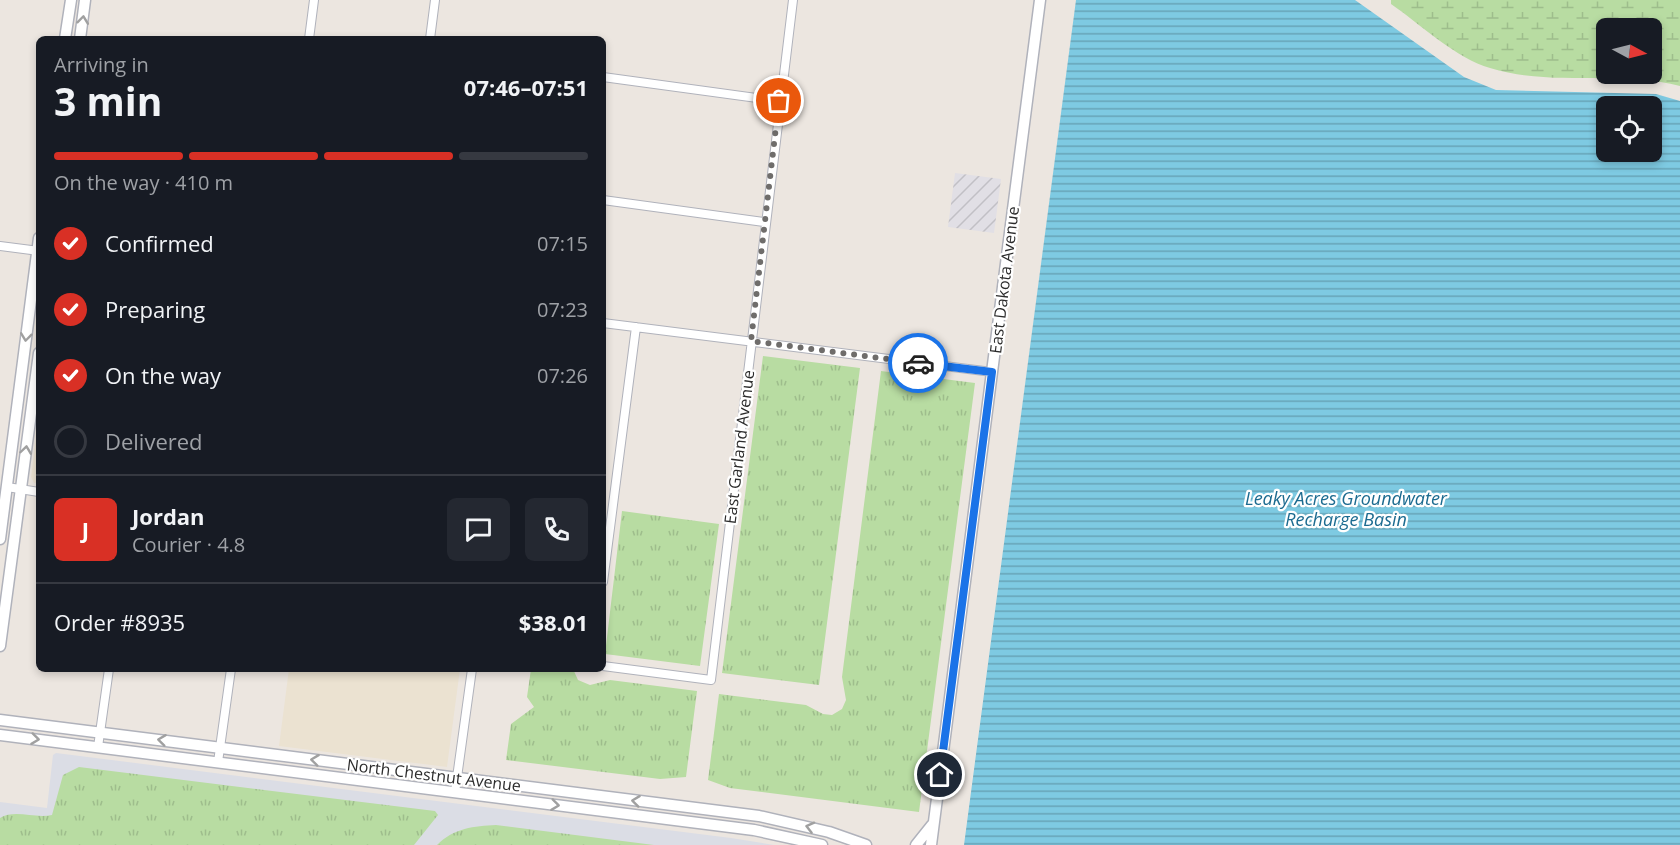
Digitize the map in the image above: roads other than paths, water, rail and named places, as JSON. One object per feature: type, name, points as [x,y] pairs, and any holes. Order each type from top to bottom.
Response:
[{"type":"main road","points":[[65,36],[70,0]]},
{"type":"main road","points":[[80,36],[85,0]]},
{"type":"main road","name":"East Dakota Avenue","points":[[931,845],[1040,0]]},
{"type":"main road","points":[[67,24],[70,27],[70,36]]},
{"type":"main road","points":[[0,539],[36,266]]},
{"type":"main road","points":[[0,646],[36,376]]},
{"type":"main road","name":"North Chestnut Avenue","points":[[0,720],[785,820],[866,845]]},
{"type":"main road","name":"North Chestnut Avenue","points":[[0,735],[693,822],[779,834],[822,845]]},
{"type":"main road","points":[[693,822],[694,808]]},
{"type":"main road","points":[[916,845],[934,822]]},
{"type":"street","points":[[309,36],[314,0]]},
{"type":"street","points":[[430,36],[435,0]]},
{"type":"street","name":"East Garland Avenue","points":[[606,666],[711,680],[764,222],[793,0]]},
{"type":"street","points":[[606,77],[779,101]]},
{"type":"street","points":[[606,200],[764,222]]},
{"type":"street","points":[[0,246],[36,251]]},
{"type":"street","points":[[606,322],[992,372]]},
{"type":"street","points":[[606,559],[636,327]]},
{"type":"street","points":[[7,487],[36,492]]},
{"type":"street","points":[[98,747],[109,672]]},
{"type":"street","points":[[218,762],[231,672]]},
{"type":"street","points":[[455,792],[472,672]]},
{"type":"water","name":"Leaky Acres Groundwater Recharge Basin","points":[[1076,0],[1355,0],[1464,77],[1496,90],[1656,94],[1680,101],[1680,845],[964,845]]}]
